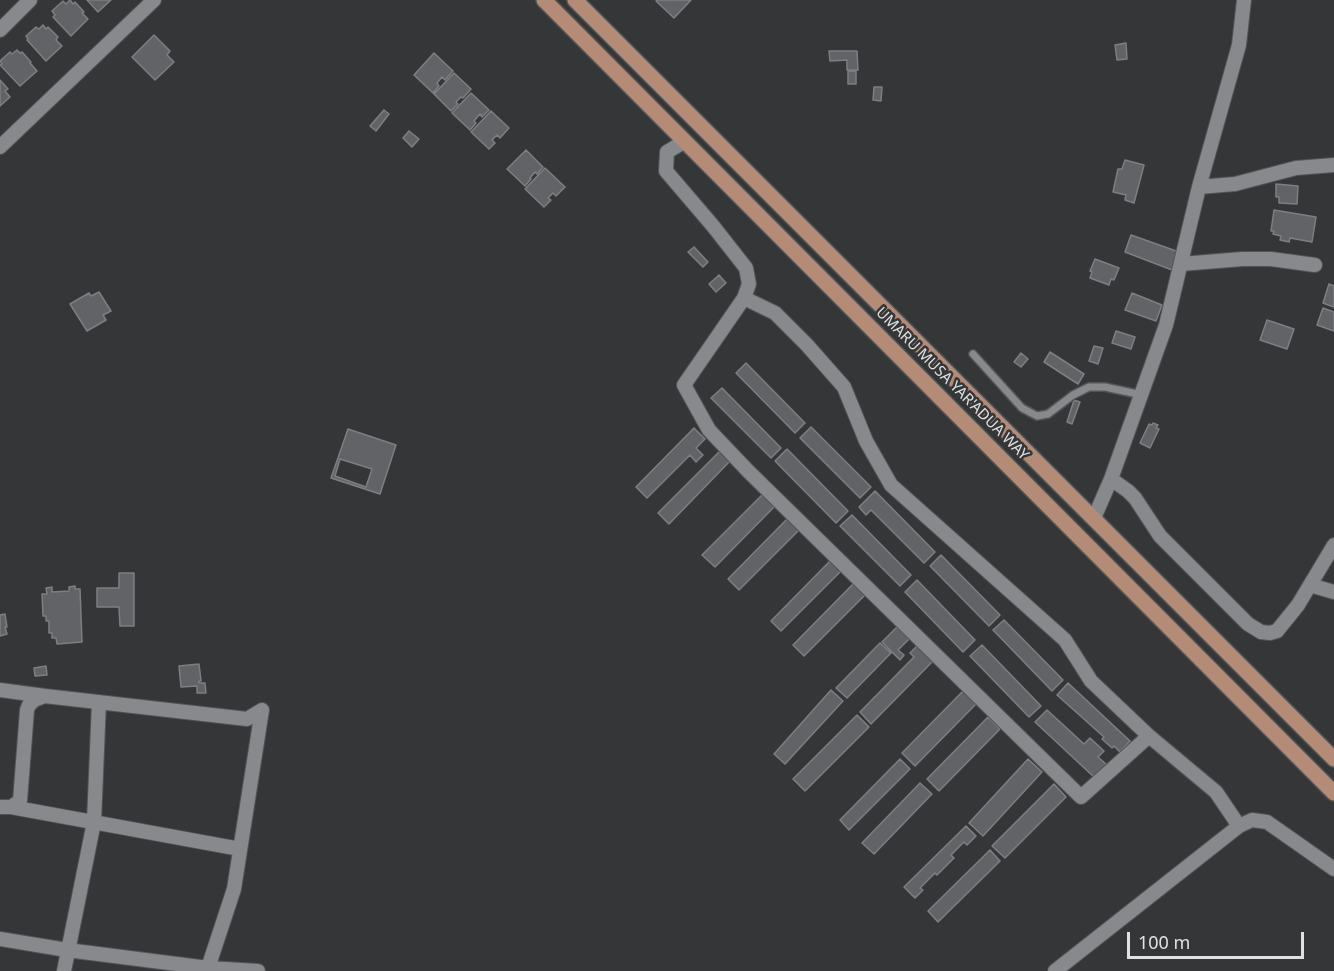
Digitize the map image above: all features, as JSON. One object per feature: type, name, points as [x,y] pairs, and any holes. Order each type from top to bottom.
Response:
[{"type":"main road","name":"UMARU MUSA YAR'ADUA WAY","points":[[544,0],[1334,793]]},
{"type":"main road","name":"UMARU MUSA YAR'ADUA WAY","points":[[575,0],[1334,759]]},
{"type":"street","points":[[0,30],[30,0]]},
{"type":"street","points":[[0,147],[154,0]]},
{"type":"street","points":[[1094,518],[1111,479],[1166,325],[1199,187],[1239,45],[1244,0]]},
{"type":"street","points":[[685,141],[667,152],[666,171],[746,268],[748,284],[744,298],[684,385],[709,430],[1081,797],[1149,736]]},
{"type":"street","points":[[1199,187],[1235,184],[1296,168],[1334,165]]},
{"type":"street","points":[[1180,264],[1271,259],[1315,265]]},
{"type":"street","points":[[744,298],[775,313],[844,387],[866,441],[891,485],[1065,640],[1091,681],[1149,736],[1216,792],[1239,826]]},
{"type":"street","points":[[1111,479],[1135,498],[1160,536],[1248,624],[1261,632],[1277,631],[1298,605],[1334,545]]},
{"type":"street","points":[[1310,585],[1334,592]]},
{"type":"street","points":[[0,690],[247,719],[262,710],[234,889],[208,970]]},
{"type":"street","points":[[6,807],[20,801],[27,710],[34,700],[45,696]]},
{"type":"street","points":[[64,971],[94,822],[99,702]]},
{"type":"street","points":[[6,807],[240,849]]},
{"type":"street","points":[[1055,971],[1239,826],[1252,820],[1267,822],[1334,869]]},
{"type":"street","points":[[0,939],[208,970],[258,971]]},
{"type":"lane","points":[[973,354],[1022,408],[1037,416],[1048,414],[1073,395],[1089,387],[1105,387],[1142,395]]},
{"type":"building","points":[[70,0],[73,4],[75,2],[88,19],[71,36],[53,17],[55,15],[52,11],[63,1],[66,4]]},
{"type":"building","points":[[87,0],[111,0],[98,12]]},
{"type":"building","points":[[657,0],[691,0],[674,18]]},
{"type":"building","points":[[43,25],[58,37],[56,40],[62,46],[46,61],[26,36],[36,27],[39,29]]},
{"type":"building","points":[[154,35],[170,51],[167,55],[174,62],[155,80],[132,57]]},
{"type":"building","points":[[1126,43],[1127,59],[1117,60],[1115,45]]},
{"type":"building","points":[[17,50],[22,52],[37,71],[20,86],[0,65],[2,64],[0,61],[10,52],[12,54]]},
{"type":"building","points":[[829,51],[857,51],[858,70],[847,70],[847,60],[830,61]]},
{"type":"building","points":[[434,53],[453,71],[445,80],[442,77],[433,93],[414,75]]},
{"type":"building","points":[[848,71],[856,71],[856,84],[848,84]]},
{"type":"building","points":[[454,73],[471,89],[456,102],[458,104],[451,111],[434,94]]},
{"type":"building","points":[[0,80],[8,89],[5,91],[10,97],[0,106]]},
{"type":"building","points":[[874,87],[882,87],[881,101],[873,100]]},
{"type":"building","points":[[471,93],[489,110],[482,117],[480,114],[470,130],[452,113]]},
{"type":"building","points":[[384,110],[389,114],[376,131],[370,126]]},
{"type":"building","points":[[491,111],[509,128],[500,138],[497,135],[492,140],[495,143],[489,149],[471,132]]},
{"type":"building","points":[[409,131],[419,139],[412,147],[403,138]]},
{"type":"building","points":[[526,150],[543,167],[537,174],[535,172],[525,186],[507,169]]},
{"type":"building","points":[[1125,160],[1144,165],[1134,203],[1125,200],[1126,195],[1113,192],[1118,169],[1122,169]]},
{"type":"building","points":[[545,168],[565,187],[556,196],[553,193],[548,198],[551,200],[544,207],[525,189]]},
{"type":"building","points":[[1276,184],[1298,186],[1297,204],[1279,203],[1279,197],[1276,197]]},
{"type":"building","points":[[1274,210],[1316,217],[1312,242],[1290,238],[1289,242],[1280,240],[1281,236],[1271,231]]},
{"type":"building","points":[[1131,235],[1179,252],[1172,270],[1125,252]]},
{"type":"building","points":[[694,247],[708,262],[703,267],[688,252]]},
{"type":"building","points":[[1095,259],[1119,268],[1109,285],[1090,278]]},
{"type":"building","points":[[719,275],[726,283],[716,292],[709,284]]},
{"type":"building","points":[[1329,284],[1334,286],[1334,307],[1323,303]]},
{"type":"building","points":[[99,292],[111,311],[103,315],[106,320],[87,331],[70,304],[89,293],[91,296]]},
{"type":"building","points":[[1132,293],[1162,305],[1156,321],[1125,310]]},
{"type":"building","points":[[1323,308],[1334,312],[1334,331],[1317,325]]},
{"type":"building","points":[[1267,320],[1294,329],[1287,349],[1260,340]]},
{"type":"building","points":[[1116,331],[1135,337],[1131,349],[1112,343]]},
{"type":"building","points":[[1094,346],[1103,348],[1098,364],[1089,361]]},
{"type":"building","points":[[1050,352],[1084,374],[1078,384],[1044,362]]},
{"type":"building","points":[[1021,353],[1028,359],[1021,367],[1014,362]]},
{"type":"building","points":[[746,363],[805,423],[795,433],[736,373]]},
{"type":"building","points":[[722,388],[781,448],[771,458],[711,398]]},
{"type":"building","points":[[1074,400],[1080,402],[1072,424],[1067,422]]},
{"type":"building","points":[[1149,424],[1158,425],[1156,428],[1159,429],[1150,448],[1140,443]]},
{"type":"building","points":[[811,427],[871,487],[860,498],[800,438]]},
{"type":"building","points":[[694,428],[705,439],[696,448],[703,455],[696,462],[690,455],[647,498],[636,487]]},
{"type":"building","points":[[348,429],[396,445],[380,494],[331,478]]},
{"type":"building","points":[[787,449],[848,511],[836,523],[775,461]]},
{"type":"building","points":[[721,450],[731,460],[669,524],[658,513]]},
{"type":"building","points":[[340,459],[372,469],[366,487],[335,476]]},
{"type":"building","points":[[875,491],[935,552],[924,563],[871,510],[866,515],[859,507]]},
{"type":"building","points":[[763,494],[775,506],[715,567],[702,555]]},
{"type":"building","points":[[852,515],[911,575],[900,586],[840,526]]},
{"type":"building","points":[[789,517],[801,528],[739,590],[728,579]]},
{"type":"building","points":[[941,555],[1000,615],[989,626],[930,566]]},
{"type":"building","points":[[830,561],[841,571],[781,631],[771,621]]},
{"type":"building","points":[[119,573],[134,573],[134,626],[120,626],[119,607],[97,607],[97,588],[119,588]]},
{"type":"building","points":[[917,580],[975,640],[963,652],[905,592]]},
{"type":"building","points":[[855,582],[867,593],[804,656],[793,645]]},
{"type":"building","points":[[75,586],[75,589],[80,589],[82,642],[57,644],[56,638],[52,638],[52,633],[49,633],[49,621],[46,621],[46,616],[43,616],[42,594],[47,594],[46,588],[52,587],[52,592],[69,591],[69,587]]},
{"type":"building","points":[[5,614],[7,634],[0,636],[0,615]]},
{"type":"building","points":[[1004,620],[1063,680],[1052,691],[993,630]]},
{"type":"building","points":[[897,627],[909,639],[898,650],[904,655],[900,660],[882,642]]},
{"type":"building","points":[[880,643],[891,653],[847,698],[836,688]]},
{"type":"building","points":[[919,644],[934,660],[871,724],[860,712],[914,657],[910,653]]},
{"type":"building","points":[[982,645],[1041,706],[1029,717],[970,656]]},
{"type":"building","points":[[199,664],[201,681],[199,683],[205,683],[206,693],[197,693],[197,686],[181,687],[179,666]]},
{"type":"building","points":[[46,666],[47,675],[35,676],[34,668]]},
{"type":"building","points":[[1068,683],[1130,741],[1120,752],[1102,739],[1104,737],[1057,695]]},
{"type":"building","points":[[831,690],[843,701],[785,764],[774,754]]},
{"type":"building","points":[[964,690],[977,703],[915,766],[902,753]]},
{"type":"building","points":[[1047,710],[1084,744],[1090,738],[1104,751],[1098,757],[1107,765],[1095,778],[1035,722]]},
{"type":"building","points":[[857,715],[869,727],[805,791],[793,779]]},
{"type":"building","points":[[988,717],[1000,729],[939,791],[927,779]]},
{"type":"building","points":[[900,759],[910,769],[849,830],[840,820]]},
{"type":"building","points":[[1028,759],[1042,772],[983,836],[969,823]]},
{"type":"building","points":[[920,783],[932,794],[874,854],[862,843]]},
{"type":"building","points":[[1054,784],[1066,797],[1005,858],[992,846]]},
{"type":"building","points":[[966,826],[976,836],[967,845],[964,842],[951,855],[954,858],[920,888],[923,890],[915,898],[904,887]]},
{"type":"building","points":[[990,850],[1000,861],[938,922],[928,911]]}]
